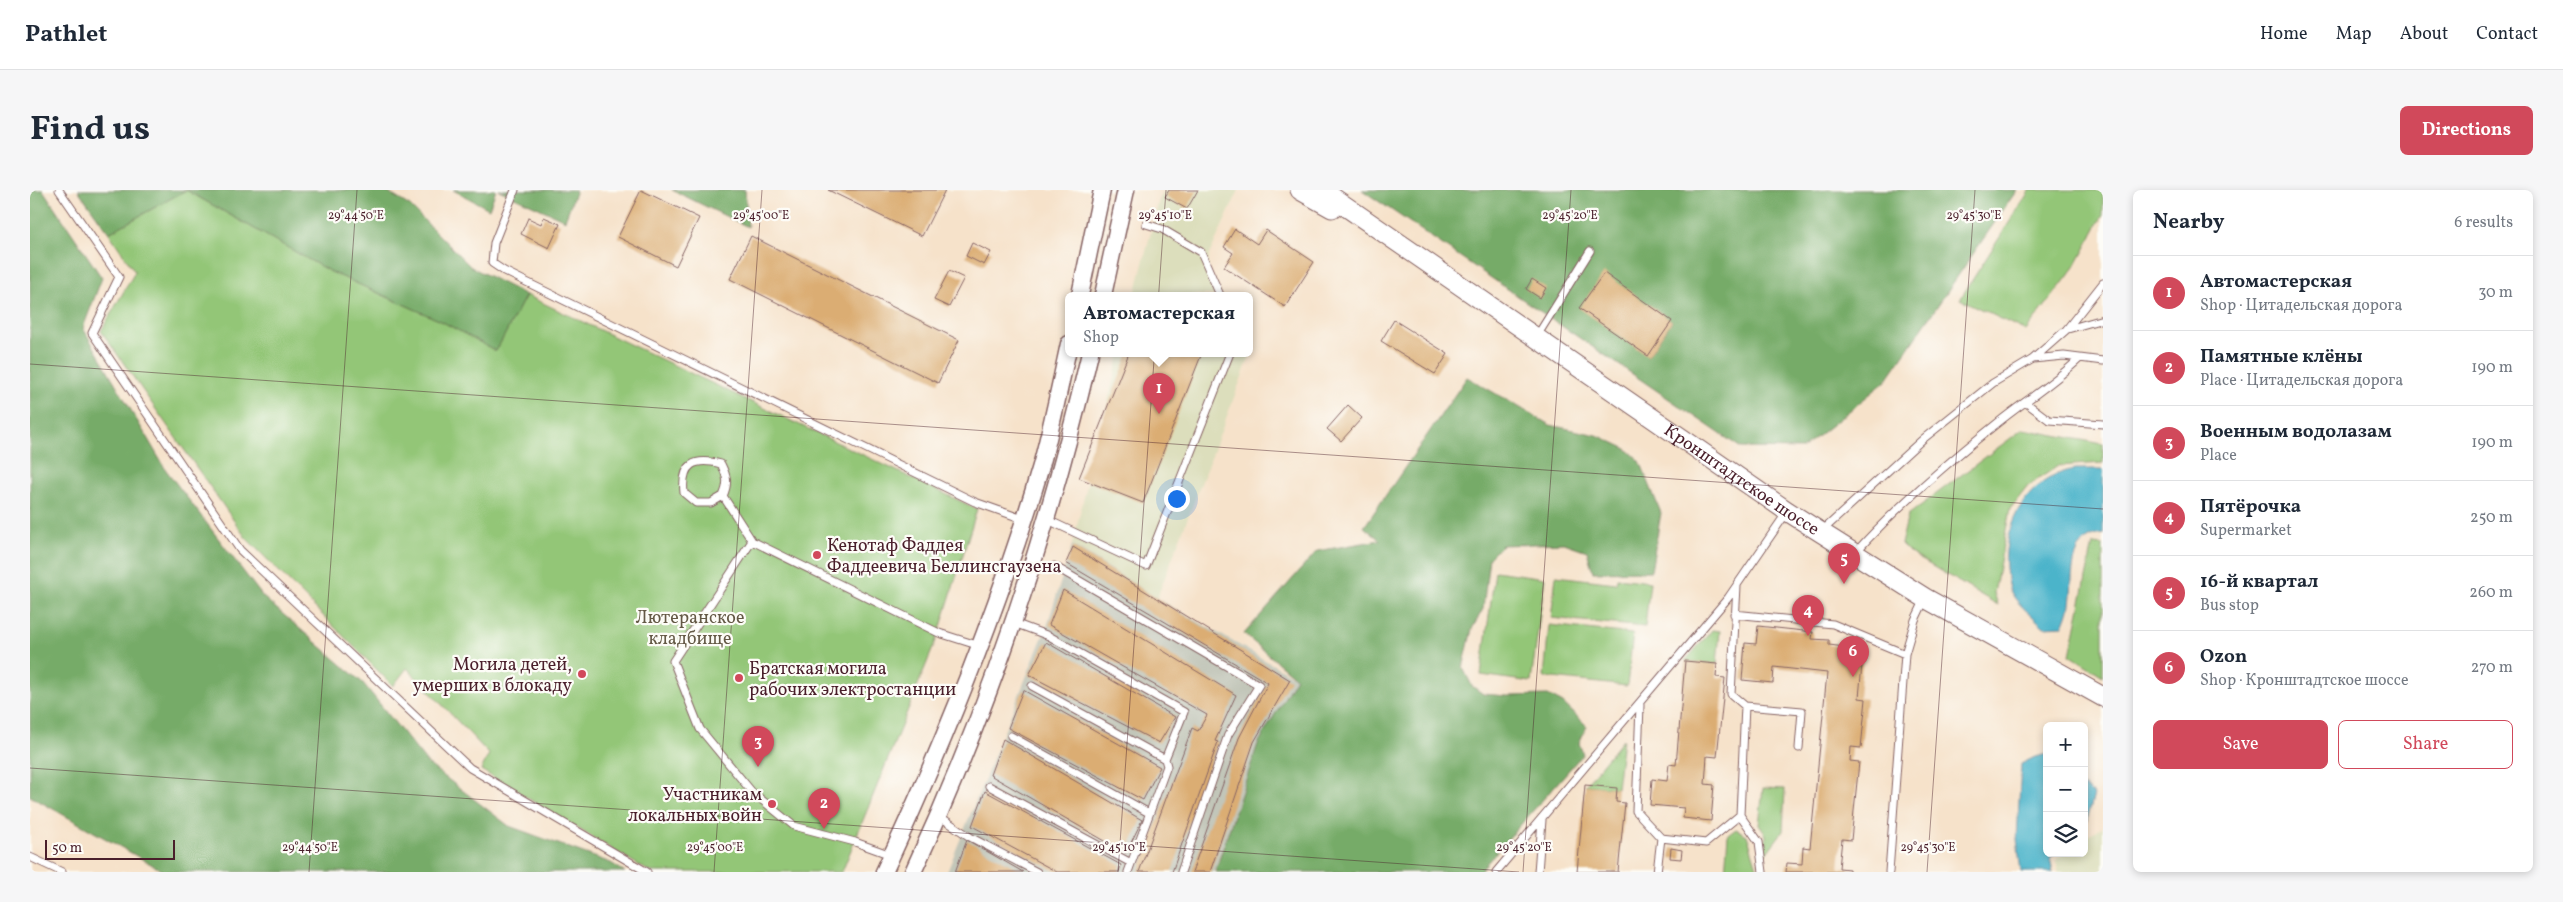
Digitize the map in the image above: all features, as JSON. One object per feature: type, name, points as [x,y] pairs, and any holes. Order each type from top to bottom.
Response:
[{"type":"main road","name":"Кронштадтское шоссе","points":[[1300,190],[1395,242]]},
{"type":"main road","name":"Кронштадтское шоссе","points":[[1322,190],[1787,511],[1925,598],[2103,697]]},
{"type":"street","points":[[1081,292],[1102,190]]},
{"type":"street","points":[[1104,292],[1126,190]]},
{"type":"street","points":[[884,872],[980,646],[1041,465],[1066,357]]},
{"type":"street","points":[[913,872],[988,699],[1014,623],[1048,520],[1089,357]]},
{"type":"lane","points":[[59,190],[119,277],[92,333],[240,550],[470,768],[647,872]]},
{"type":"lane","points":[[515,190],[494,243],[492,263],[504,271],[975,502],[1023,520]]},
{"type":"lane","points":[[1146,224],[1162,229],[1201,252],[1219,292]]},
{"type":"lane","points":[[1536,338],[1590,251]]},
{"type":"lane","points":[[1821,533],[1923,439],[1993,382],[2033,359],[2066,330],[2103,282]]},
{"type":"lane","points":[[2066,330],[2103,319]]},
{"type":"lane","points":[[2033,359],[2064,356],[2103,361]]},
{"type":"lane","points":[[1048,520],[1146,566],[1228,357]]},
{"type":"lane","points":[[1854,553],[1883,521],[2025,402],[2057,380],[2079,359]]},
{"type":"lane","points":[[2025,402],[2049,420],[2103,424]]},
{"type":"lane","points":[[704,460],[720,464],[728,477],[727,487],[723,496],[712,503],[696,503],[684,493],[682,477],[690,465],[704,460]]},
{"type":"lane","points":[[723,496],[752,541],[939,633],[980,646]]},
{"type":"lane","points":[[1496,872],[1640,704],[1737,585],[1787,511]]},
{"type":"lane","points":[[752,541],[673,661],[700,729],[752,792],[794,826],[855,842],[891,855]]},
{"type":"lane","points":[[1054,566],[1259,685],[1228,735],[1181,872]]},
{"type":"lane","points":[[1737,585],[1731,694],[1746,706],[1802,711],[1800,748]]},
{"type":"lane","points":[[1889,872],[1905,654],[1915,620],[1925,598]]},
{"type":"lane","points":[[1734,614],[1833,624],[1905,654]]},
{"type":"lane","points":[[1014,623],[1049,636],[1184,712],[1165,759],[1167,766],[1128,872]]},
{"type":"lane","points":[[1032,686],[1165,759]]},
{"type":"lane","points":[[1640,704],[1636,812],[1660,838],[1706,843],[1740,815]]},
{"type":"lane","points":[[1746,706],[1740,815],[1759,842],[1763,872]]},
{"type":"lane","points":[[1011,736],[1149,813]]},
{"type":"lane","points":[[989,786],[1131,863]]},
{"type":"lane","points":[[939,815],[970,836],[1037,872]]},
{"type":"lane","points":[[1538,872],[1542,820]]},
{"type":"lane","points":[[1657,872],[1660,838]]},
{"type":"lane","points":[[30,857],[62,872]]},
{"type":"shaded area","points":[[1165,190],[1239,190],[1209,255],[1208,271],[1220,292],[1136,292],[1159,200]]},
{"type":"shaded area","points":[[1119,357],[1250,357],[1157,598],[1072,545]]},
{"type":"shaded area","points":[[1072,545],[1157,598],[1296,678],[1258,744],[1214,872],[947,872],[1047,626]]},
{"type":"shaded area","points":[[2103,827],[2103,872],[2059,872],[2056,860],[2059,857],[2088,857],[2088,835]]},
{"type":"green space","points":[[30,190],[43,190],[102,278],[83,328],[166,470],[263,597],[363,683],[428,764],[509,826],[611,863],[625,872],[165,872],[30,796]]},
{"type":"green space","points":[[78,190],[186,190],[109,233]]},
{"type":"green space","name":"Лютеранское кладбище","points":[[186,190],[329,271],[441,321],[496,351],[526,295],[977,509],[939,633],[842,872],[650,872],[481,770],[489,754],[407,668],[393,686],[246,538],[101,331],[135,272],[109,233]]},
{"type":"green space","points":[[186,190],[384,190],[410,206],[471,267],[526,295],[496,351],[441,321],[329,271]]},
{"type":"green space","points":[[453,190],[496,190],[489,209]]},
{"type":"green space","points":[[499,190],[576,190],[565,220]]},
{"type":"green space","points":[[672,190],[745,190],[748,227]]},
{"type":"green space","points":[[1362,190],[2017,190],[1885,382],[1802,449],[1741,448]],"holes":[[[1604,274],[1672,321],[1648,356],[1580,308]]]},
{"type":"green space","points":[[2030,190],[2103,190],[2103,215],[2075,267],[2026,331],[1960,299]]},
{"type":"green space","points":[[1467,377],[1550,425],[1597,435],[1627,449],[1640,461],[1661,513],[1651,571],[1593,572],[1587,551],[1564,543],[1502,545],[1489,558],[1483,609],[1472,629],[1463,668],[1472,686],[1483,694],[1507,696],[1548,695],[1563,703],[1587,726],[1579,743],[1583,754],[1479,872],[1215,872],[1258,744],[1296,678],[1244,634],[1317,551],[1380,540],[1364,527]]},
{"type":"green space","points":[[2023,429],[2103,444],[2103,463],[2058,466],[2028,486],[2010,509],[1994,593],[1998,605],[1910,553],[1901,544],[1908,515]]},
{"type":"green space","points":[[2093,544],[2103,545],[2103,676],[2070,655]]},
{"type":"green space","points":[[1495,571],[1545,578],[1531,682],[1481,675]]},
{"type":"green space","points":[[1556,576],[1616,583],[1617,578],[1650,582],[1645,627],[1551,618]]},
{"type":"green space","points":[[1549,625],[1633,634],[1627,686],[1544,677]]},
{"type":"green space","points":[[1712,630],[1720,631],[1717,664],[1685,661]]},
{"type":"green space","points":[[1623,739],[1617,788],[1585,785]]},
{"type":"green space","points":[[1763,788],[1785,789],[1783,831],[1765,855],[1766,835],[1759,825]]},
{"type":"green space","points":[[1736,829],[1747,835],[1757,872],[1725,872],[1728,835]]},
{"type":"water","points":[[2076,469],[2103,469],[2103,534],[2091,537],[2083,543],[2074,560],[2070,607],[2063,626],[2044,627],[2019,603],[2009,588],[2006,551],[2009,535],[2014,519],[2022,504],[2032,492],[2045,481],[2059,473]]},
{"type":"water","points":[[2043,755],[2043,857],[2051,857],[2053,872],[2021,872],[2017,839],[2021,764]]},
{"type":"water","points":[[2088,790],[2094,795],[2088,816]]},
{"type":"building","points":[[641,190],[699,218],[676,266],[618,237]]},
{"type":"building","points":[[828,190],[945,190],[922,236]]},
{"type":"building","points":[[1169,190],[1198,190],[1187,209],[1165,197]]},
{"type":"building","points":[[544,217],[560,224],[549,248],[521,234],[528,218],[541,224]]},
{"type":"building","points":[[1235,229],[1257,244],[1266,230],[1314,262],[1285,307],[1224,267],[1233,253],[1224,247]]},
{"type":"building","points":[[751,236],[959,340],[938,383],[730,279]]},
{"type":"building","points":[[972,243],[991,252],[984,265],[966,256]]},
{"type":"building","points":[[949,271],[964,278],[949,307],[934,300]]},
{"type":"building","points":[[1604,273],[1672,321],[1648,356],[1579,308]]},
{"type":"building","points":[[1532,279],[1546,288],[1540,298],[1526,289]]},
{"type":"building","points":[[1394,320],[1448,354],[1435,374],[1381,341]]},
{"type":"building","points":[[1127,357],[1200,357],[1143,503],[1079,478]]},
{"type":"building","points":[[1348,405],[1362,418],[1341,441],[1327,429]]},
{"type":"building","points":[[1073,547],[1290,680],[1254,742],[1210,872],[1192,872],[1239,738],[1268,683],[1066,563]]},
{"type":"building","points":[[1063,590],[1236,695],[1215,741],[1218,742],[1172,872],[1139,872],[1192,728],[1198,731],[1207,715],[1049,625]]},
{"type":"building","points":[[1758,626],[1813,632],[1812,639],[1829,640],[1829,645],[1845,647],[1844,652],[1863,653],[1859,698],[1866,699],[1861,748],[1851,747],[1850,761],[1859,762],[1851,840],[1842,839],[1839,868],[1849,869],[1849,872],[1786,872],[1787,863],[1802,864],[1803,847],[1810,848],[1827,673],[1774,667],[1773,683],[1742,680],[1745,643],[1756,644]]},
{"type":"building","points":[[1046,642],[1175,717],[1159,743],[1029,675]]},
{"type":"building","points":[[1685,661],[1717,664],[1716,677],[1725,678],[1717,757],[1707,756],[1705,784],[1714,785],[1711,821],[1683,818],[1684,808],[1650,805],[1652,779],[1667,781],[1669,764],[1676,765]]},
{"type":"building","points":[[1023,690],[1160,767],[1143,800],[1008,728]]},
{"type":"building","points":[[1003,739],[1142,820],[1126,853],[990,775]]},
{"type":"building","points":[[1585,785],[1617,788],[1616,802],[1625,803],[1618,872],[1577,872]]},
{"type":"building","points":[[985,791],[1121,865],[1119,872],[1057,872],[972,826]]},
{"type":"building","points":[[967,840],[1023,872],[955,872]]},
{"type":"building","points":[[1671,848],[1682,850],[1681,859],[1670,858]]},
{"type":"place","name":"Автомастерская","points":[[1159,414]]},
{"type":"place","name":"Кенотаф Фаддея Фаддеевича Беллинсгаузена","points":[[817,555]]},
{"type":"place","name":"16-й квартал","points":[[1844,584]]},
{"type":"place","name":"Пятёрочка","points":[[1808,636]]},
{"type":"place","name":"Могила детей, умерших в блокаду","points":[[582,674]]},
{"type":"place","name":"Ozon","points":[[1853,677]]},
{"type":"place","name":"Братская могила рабочих электростанции","points":[[739,678]]},
{"type":"place","name":"Военным водолазам","points":[[758,767]]},
{"type":"place","name":"Участникам локальных войн","points":[[772,804]]},
{"type":"place","name":"Памятные клёны","points":[[824,829]]}]
